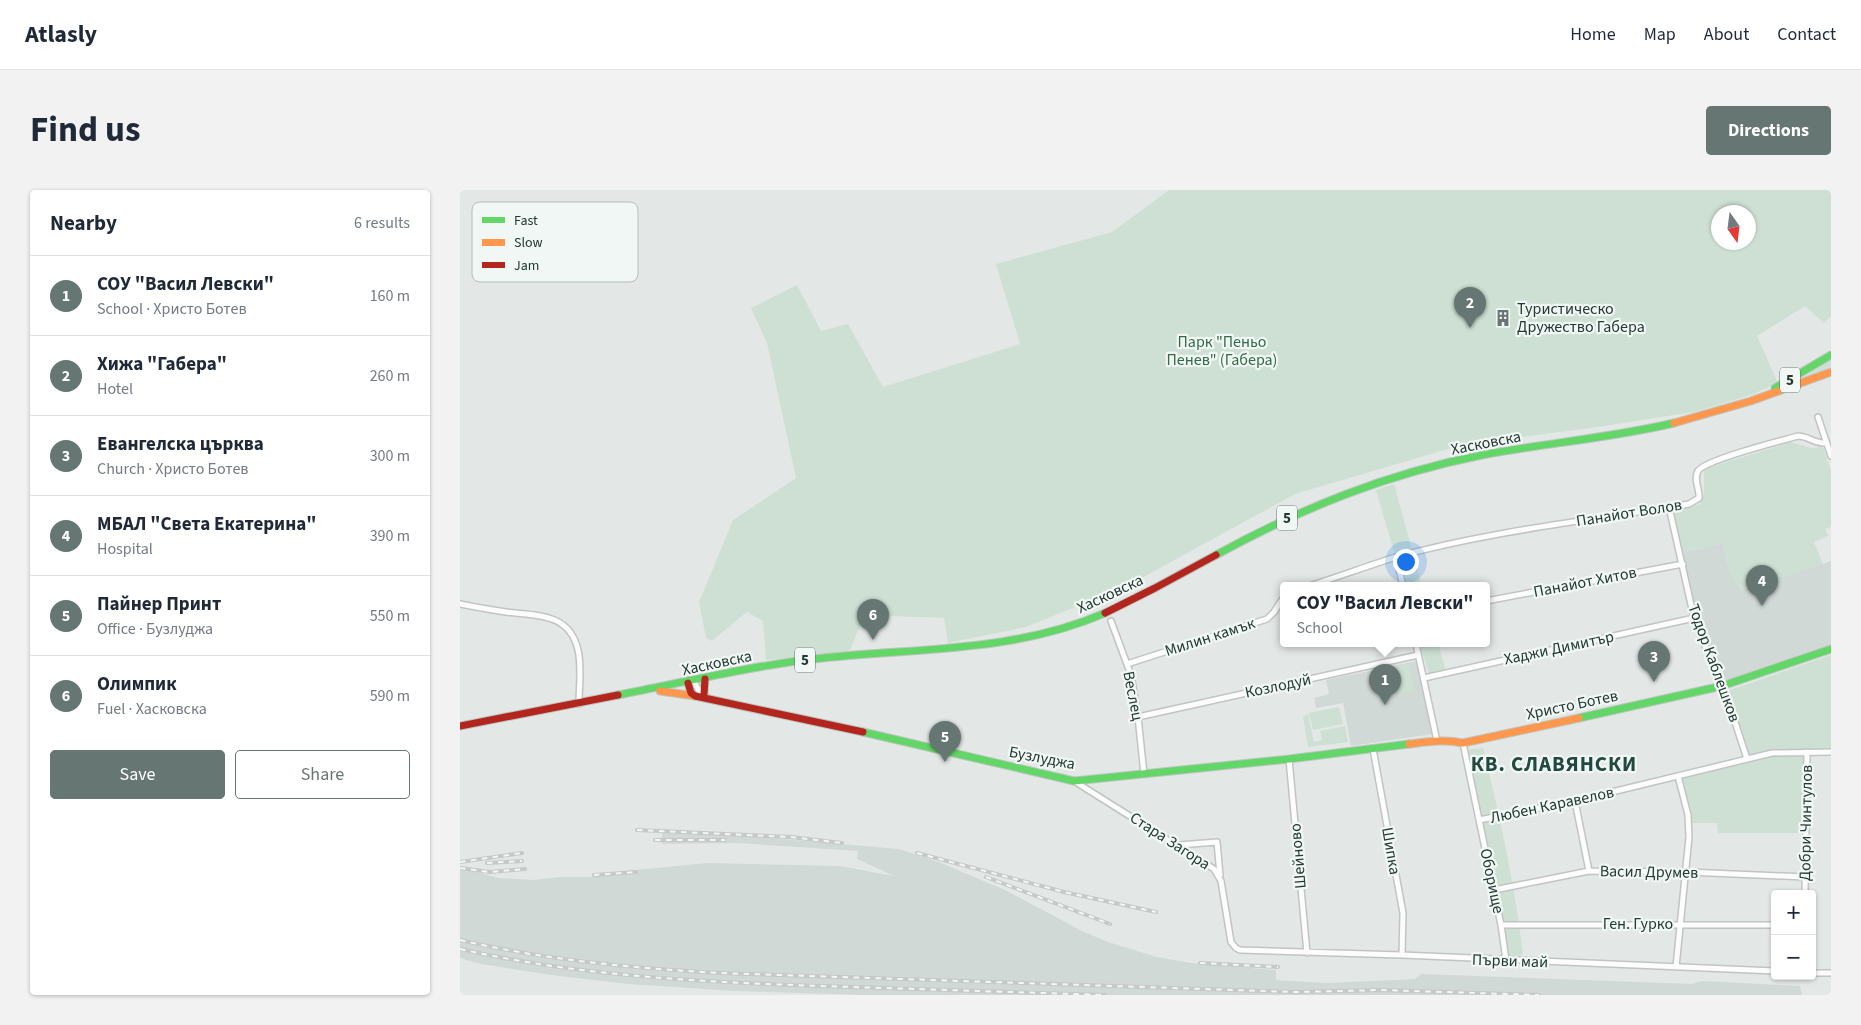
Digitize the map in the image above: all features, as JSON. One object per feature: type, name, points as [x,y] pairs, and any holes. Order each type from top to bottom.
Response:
[{"type":"main road","name":"Хасковска","points":[[1747,402],[1831,355]]},
{"type":"main road","name":"Хасковска","points":[[460,726],[812,658],[959,648],[1017,640],[1071,626],[1119,606],[1230,547],[1305,510],[1377,483],[1424,469],[1480,457],[1697,417],[1747,402],[1831,372]]},
{"type":"main road","name":"Христо Ботев","points":[[1373,749],[1437,741],[1463,743],[1568,721],[1722,686],[1831,649]]},
{"type":"main road","points":[[704,694],[706,679]]},
{"type":"main road","points":[[691,682],[691,693],[695,696]]},
{"type":"main road","name":"Бузлуджа","points":[[643,691],[669,692],[711,699],[1074,781],[1373,749]]},
{"type":"main road","name":"Бузлуджа","points":[[704,694],[711,699]]},
{"type":"street","points":[[1818,417],[1831,456]]},
{"type":"street","name":"Панайот Волов","points":[[1396,557],[1504,534],[1689,504],[1699,498],[1697,473],[1705,465],[1731,455],[1798,436],[1807,438],[1815,443],[1826,443]]},
{"type":"street","name":"Тодор Каблешков","points":[[1669,507],[1694,618],[1722,686],[1747,759]]},
{"type":"street","points":[[1321,582],[1396,557],[1402,582]]},
{"type":"street","name":"Панайот Хитов","points":[[1490,600],[1683,564]]},
{"type":"street","name":"Милин камък","points":[[1127,664],[1266,619],[1280,603]]},
{"type":"street","points":[[460,604],[534,614],[555,619],[564,625],[570,632],[578,649],[580,669],[579,704]]},
{"type":"street","name":"Хаджи Димитър","points":[[1424,678],[1694,618]]},
{"type":"street","name":"Веслец","points":[[1111,622],[1132,682],[1144,774]]},
{"type":"street","points":[[1417,647],[1437,741]]},
{"type":"street","name":"Козлодуй","points":[[1138,717],[1418,655]]},
{"type":"street","name":"Бузлуджа","points":[[691,682],[704,694]]},
{"type":"street","name":"Оборище","points":[[1463,743],[1501,925],[1506,960]]},
{"type":"street","name":"Шипка","points":[[1373,749],[1403,913],[1402,955]]},
{"type":"street","name":"Добри Чинтулов","points":[[1805,890],[1807,752]]},
{"type":"street","name":"Любен Каравелов","points":[[1479,820],[1575,801],[1772,753],[1831,752]]},
{"type":"street","name":"Шейново","points":[[1289,758],[1307,953]]},
{"type":"street","points":[[1676,968],[1689,837],[1688,815],[1678,776]]},
{"type":"street","name":"Стара Загора","points":[[1074,781],[1214,869],[1221,880],[1232,942],[1236,948],[1244,950]]},
{"type":"street","points":[[1575,801],[1589,871]]},
{"type":"street","points":[[1178,845],[1217,842],[1221,880]]},
{"type":"street","name":"Васил Друмев","points":[[1494,890],[1589,871],[1687,872],[1806,877]]},
{"type":"street","name":"Ген. Гурко","points":[[1501,925],[1771,925]]},
{"type":"street","name":"Първи май","points":[[1244,950],[1771,971]]},
{"type":"street","points":[[1816,973],[1831,973]]},
{"type":"shaded area","points":[[1723,543],[1730,573],[1823,564],[1831,561],[1831,647],[1725,684],[1697,621],[1681,553]]},
{"type":"shaded area","points":[[1417,661],[1433,734],[1351,746],[1343,703],[1316,708],[1314,698],[1329,694],[1326,680]]},
{"type":"shaded area","points":[[662,831],[735,835],[899,849],[941,863],[1005,890],[1082,931],[1108,942],[1157,957],[1191,963],[1276,970],[1276,980],[1327,983],[1415,979],[1421,974],[1692,984],[1702,981],[1800,986],[1802,995],[861,995],[735,991],[628,984],[551,975],[481,964],[460,958],[460,867],[498,878],[533,880],[560,877],[589,877],[615,872],[707,863],[840,866],[894,876],[857,859],[858,851],[737,843],[662,844]]},
{"type":"green space","name":"Парк \"Пеньо Пенев\" (Габера)","points":[[1169,190],[1831,190],[1831,316],[1824,323],[1805,306],[1757,336],[1778,383],[1751,395],[1694,412],[1591,428],[1465,444],[1295,494],[1129,585],[1026,627],[948,643],[944,618],[865,615],[849,652],[835,655],[766,660],[763,621],[747,612],[712,641],[706,638],[699,602],[733,520],[796,478],[767,343],[751,308],[797,285],[821,331],[848,324],[883,387],[1020,344],[996,264],[1112,232]]},
{"type":"green space","points":[[1831,360],[1831,367],[1799,380]]},
{"type":"green space","points":[[1791,442],[1810,448],[1823,447],[1831,471],[1831,527],[1825,529],[1828,536],[1814,542],[1823,564],[1740,591],[1730,573],[1723,543],[1681,553],[1671,514],[1700,504],[1704,494],[1704,469]]},
{"type":"green space","points":[[1394,484],[1421,582],[1403,582],[1376,490]]},
{"type":"green space","points":[[1421,647],[1439,647],[1446,671],[1429,674]]},
{"type":"green space","points":[[1831,655],[1831,749],[1805,749],[1802,833],[1718,833],[1717,823],[1692,823],[1691,810],[1682,778],[1751,762],[1727,691]]},
{"type":"green space","points":[[1409,664],[1414,691],[1399,694],[1394,668]]},
{"type":"green space","points":[[1391,668],[1397,695],[1382,698],[1376,672]]},
{"type":"green space","points":[[1339,707],[1343,724],[1313,730],[1309,713]]},
{"type":"green space","points":[[1308,714],[1314,742],[1322,740],[1320,731],[1345,726],[1348,742],[1308,747],[1303,717]]},
{"type":"green space","points":[[1483,748],[1506,851],[1523,955],[1505,957],[1464,750]]},
{"type":"railway","points":[[637,830],[791,837],[842,843]]},
{"type":"railway","points":[[655,840],[725,840]]},
{"type":"railway","points":[[460,862],[522,853]]},
{"type":"railway","points":[[917,853],[1064,892],[1156,912]]},
{"type":"railway","points":[[487,863],[522,861]]},
{"type":"railway","points":[[460,868],[490,872],[525,869]]},
{"type":"railway","points":[[594,875],[636,872]]},
{"type":"railway","points":[[986,877],[1110,924]]},
{"type":"railway","points":[[460,940],[556,958],[654,969],[719,973],[1295,992],[1381,990],[1539,995]]},
{"type":"railway","points":[[460,949],[550,966],[685,980],[1105,995]]},
{"type":"railway","points":[[1200,963],[1278,967]]},
{"type":"traffic: fast","points":[[1775,388],[1831,355]]},
{"type":"traffic: fast","points":[[1216,555],[1280,522],[1345,494],[1412,472],[1482,455],[1626,433],[1674,423]]},
{"type":"traffic: fast","points":[[618,695],[746,669],[797,661],[1002,642],[1071,626],[1105,613]]},
{"type":"traffic: fast","points":[[1579,718],[1722,686],[1831,649]]},
{"type":"traffic: fast","points":[[863,732],[1074,781],[1289,759],[1409,744]]},
{"type":"traffic: slow","points":[[1674,423],[1751,401],[1831,372]]},
{"type":"traffic: slow","points":[[660,691],[695,696]]},
{"type":"traffic: slow","points":[[1409,744],[1443,741],[1463,743],[1579,718]]},
{"type":"traffic: jam","points":[[1105,613],[1216,555]]},
{"type":"traffic: jam","points":[[704,694],[705,679]]},
{"type":"traffic: jam","points":[[688,683],[691,693],[695,696],[863,732]]},
{"type":"traffic: jam","points":[[460,726],[618,695]]},
{"type":"place","name":"Туристическо Дружество Габера","points":[[1503,318]]},
{"type":"place","name":"Хижа \"Габера\"","points":[[1470,328]]},
{"type":"place","name":"МБАЛ \"Света Екатерина\"","points":[[1762,606]]},
{"type":"place","name":"Олимпик","points":[[873,640]]},
{"type":"place","name":"Евангелска църква","points":[[1654,682]]},
{"type":"place","name":"СОУ \"Васил Левски\"","points":[[1385,705]]},
{"type":"place","name":"Пайнер Принт","points":[[945,762]]},
{"type":"district","name":"КВ. СЛАВЯНСКИ","points":[[1554,764]]}]
